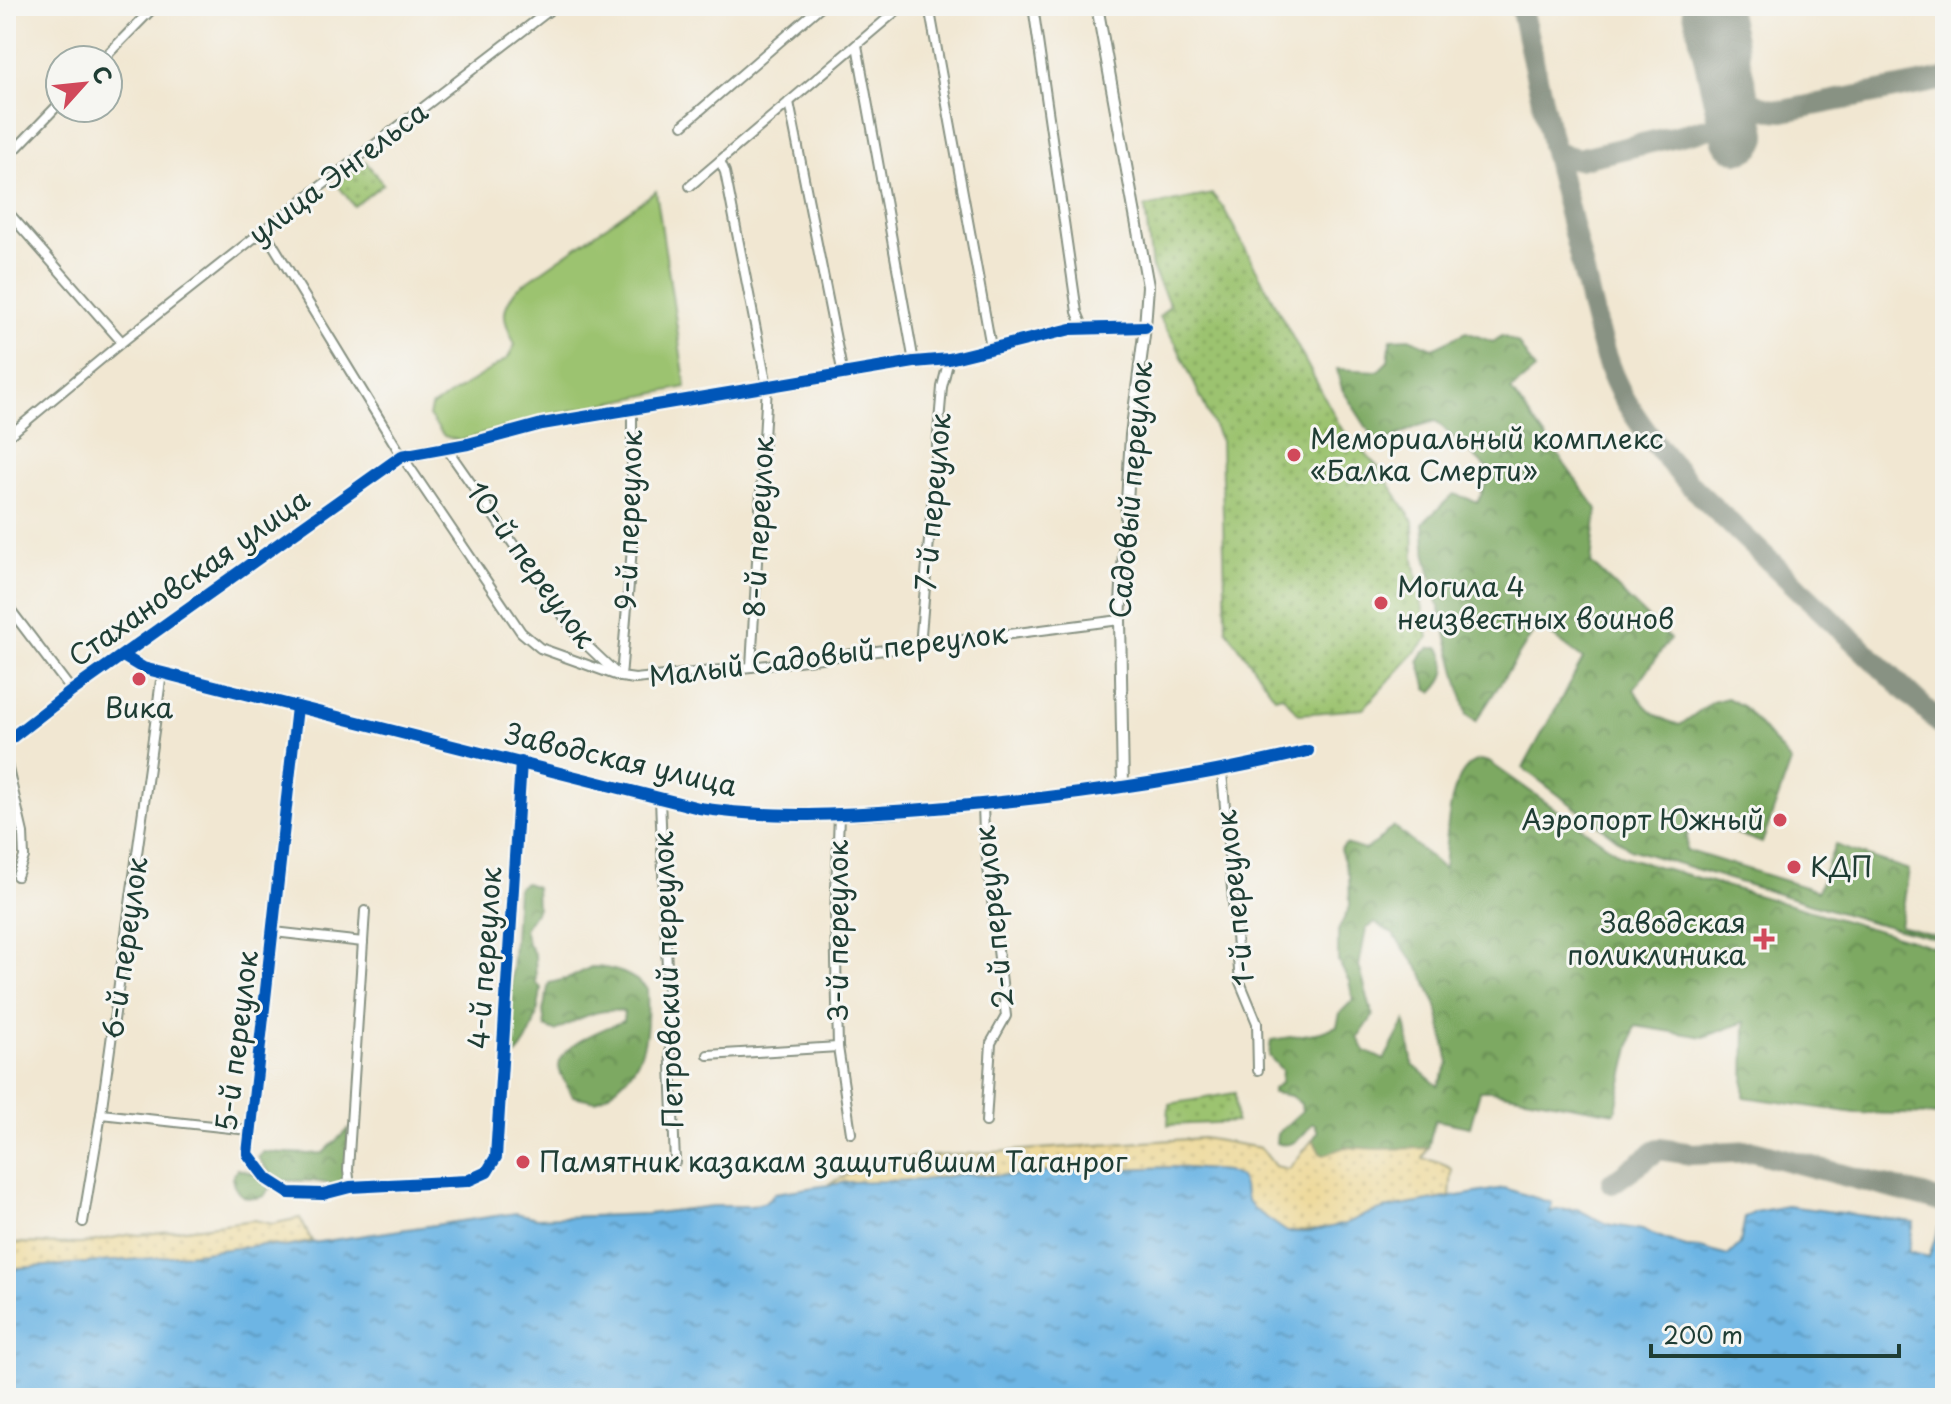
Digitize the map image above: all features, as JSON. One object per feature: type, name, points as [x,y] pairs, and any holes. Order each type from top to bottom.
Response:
[{"type":"street","points":[[118,44],[155,6]]},
{"type":"street","name":"улица Энгельса","points":[[6,438],[264,230],[555,6]]},
{"type":"street","points":[[683,125],[821,6]]},
{"type":"street","points":[[690,186],[902,6]]},
{"type":"street","points":[[929,6],[991,347]]},
{"type":"street","points":[[1033,6],[1077,312],[1084,329]]},
{"type":"street","name":"Садовый переулок","points":[[1097,6],[1148,286],[1131,435],[1120,620],[1123,787]]},
{"type":"street","points":[[857,45],[914,362]]},
{"type":"street","points":[[789,102],[843,375]]},
{"type":"street","points":[[6,159],[44,120]]},
{"type":"street","name":"8-й переулок","points":[[720,161],[725,172],[767,386],[751,667]]},
{"type":"street","points":[[6,210],[122,342]]},
{"type":"street","points":[[264,230],[402,456],[447,449],[542,424],[914,362],[949,359],[1071,329],[1145,327]]},
{"type":"street","name":"7-й переулок","points":[[920,646],[942,387],[949,359]]},
{"type":"street","name":"9-й переулок","points":[[621,677],[632,548],[632,410]]},
{"type":"street","name":"10-й переулок","points":[[447,449],[578,637],[621,677]]},
{"type":"street","name":"Малый Садовый переулок","points":[[402,456],[521,632],[540,648],[621,677],[635,679],[751,667],[1120,620]]},
{"type":"street","name":"Стахановская улица","points":[[6,742],[72,691],[402,456]]},
{"type":"street","points":[[6,604],[72,691]]},
{"type":"street","name":"Заводская улица","points":[[123,656],[137,666],[162,673],[660,799],[725,812],[839,816],[983,804],[1222,772],[1308,751]]},
{"type":"street","name":"6-й переулок","points":[[83,1222],[101,1114],[162,673]]},
{"type":"street","name":"5-й переулок","points":[[297,707],[248,1154],[267,1179],[289,1193],[323,1194],[350,1187],[467,1181],[487,1172],[496,1157]]},
{"type":"street","points":[[6,760],[23,833],[24,857],[17,876]]},
{"type":"street","name":"4-й переулок","points":[[496,1157],[521,762]]},
{"type":"street","name":"1-й переулок","points":[[1222,772],[1240,982],[1257,1023],[1258,1070]]},
{"type":"street","name":"Петровский переулок","points":[[660,799],[675,1162]]},
{"type":"street","name":"2-й переулок","points":[[983,804],[1006,1016],[991,1043],[986,1122]]},
{"type":"street","name":"3-й переулок","points":[[839,816],[835,915],[838,1047],[851,1133]]},
{"type":"street","points":[[350,1187],[348,1170],[365,911]]},
{"type":"street","name":"5-й переулок","points":[[274,932],[363,942]]},
{"type":"street","name":"3-й переулок","points":[[708,1055],[838,1047]]},
{"type":"street","name":"5-й переулок","points":[[101,1114],[249,1130]]},
{"type":"green space","points":[[366,162],[383,184],[354,206],[337,184]]},
{"type":"green space","points":[[656,191],[686,387],[540,417],[460,441],[444,436],[429,416],[431,407],[508,358],[515,345],[506,322],[505,309],[518,288]]},
{"type":"green space","name":"Мемориальный комплекс «Балка Смерти»","points":[[1212,194],[1223,207],[1341,428],[1379,468],[1413,521],[1414,560],[1428,638],[1363,709],[1299,714],[1282,695],[1275,697],[1226,629],[1221,441],[1176,344],[1159,317],[1170,305],[1152,268],[1145,207]]},
{"type":"green space","points":[[1466,332],[1493,342],[1502,336],[1518,343],[1535,370],[1511,390],[1597,509],[1591,563],[1670,639],[1634,689],[1643,703],[1659,717],[1680,725],[1712,702],[1727,698],[1744,707],[1791,762],[1762,843],[1689,816],[1686,850],[1818,891],[1835,845],[1909,870],[1900,926],[1945,938],[1945,941],[1871,922],[1630,849],[1523,768],[1583,659],[1542,628],[1532,634],[1476,721],[1467,715],[1426,556],[1423,523],[1454,494],[1478,502],[1491,472],[1436,421],[1378,445],[1342,389],[1337,369],[1378,371],[1388,361],[1391,339],[1409,338],[1433,348]]},
{"type":"green space","points":[[1430,648],[1440,648],[1446,666],[1444,677],[1432,692],[1427,689],[1419,660]]},
{"type":"green space","points":[[1481,760],[1489,762],[1622,856],[1945,950],[1945,1115],[1855,1113],[1744,1097],[1745,1022],[1704,1037],[1635,1026],[1615,1113],[1480,1091],[1470,1127],[1435,1120],[1428,1148],[1345,1147],[1320,1154],[1313,1139],[1318,1132],[1315,1124],[1292,1143],[1276,1143],[1277,1134],[1302,1111],[1301,1104],[1291,1096],[1273,1093],[1273,1089],[1281,1083],[1282,1070],[1269,1056],[1271,1040],[1321,1032],[1337,1026],[1340,1013],[1353,1000],[1349,981],[1338,961],[1338,931],[1350,906],[1349,876],[1340,849],[1346,844],[1364,850],[1393,826],[1444,869],[1450,806],[1461,775],[1469,765]],"holes":[[[1375,923],[1393,934],[1422,973],[1437,1006],[1449,1063],[1438,1086],[1413,1065],[1405,1021],[1384,1060],[1365,1051],[1358,1038],[1373,1016],[1359,966],[1366,929]]]},
{"type":"green space","points":[[525,883],[536,887],[537,909],[524,929],[535,955],[536,983],[541,988],[530,1033],[516,1055],[510,1055],[508,1039],[517,888]]},
{"type":"green space","points":[[591,967],[622,972],[647,989],[647,1025],[641,1054],[625,1079],[596,1101],[573,1096],[561,1074],[561,1059],[584,1038],[623,1021],[624,1012],[597,1012],[555,1031],[545,1027],[543,1011],[549,983],[570,978]]},
{"type":"green space","points":[[1235,1093],[1236,1122],[1168,1125],[1169,1104]]},
{"type":"green space","points":[[348,1129],[348,1170],[338,1186],[281,1180],[271,1174],[258,1157],[263,1152],[323,1153]]},
{"type":"green space","points":[[238,1169],[262,1176],[271,1186],[264,1196],[247,1198],[239,1193],[232,1177]]},
{"type":"sand","points":[[1203,1138],[1261,1148],[1275,1166],[1289,1169],[1313,1139],[1324,1155],[1345,1147],[1428,1148],[1423,1159],[1452,1169],[1450,1197],[1384,1209],[1345,1224],[1287,1232],[1254,1209],[1244,1189],[1225,1171],[1173,1167],[1017,1176],[962,1175],[829,1184],[859,1169],[891,1159]]},
{"type":"sand","points":[[300,1218],[312,1241],[285,1247],[268,1244],[155,1258],[6,1269],[6,1243],[81,1244],[132,1234],[254,1220],[272,1224]]},
{"type":"water","points":[[1173,1167],[1226,1171],[1240,1177],[1247,1199],[1254,1209],[1287,1232],[1309,1232],[1345,1224],[1384,1209],[1504,1188],[1552,1203],[1550,1213],[1577,1209],[1606,1224],[1642,1230],[1686,1247],[1728,1256],[1740,1244],[1745,1218],[1755,1212],[1787,1206],[1914,1222],[1908,1252],[1929,1257],[1939,1227],[1945,1228],[1945,1398],[6,1398],[6,1269],[155,1258],[260,1245],[285,1247],[516,1213],[537,1218],[751,1206],[766,1202],[775,1193],[849,1182],[923,1180],[962,1174],[1017,1176]]},
{"type":"taxiway","points":[[1521,6],[1596,325],[1606,359],[1628,405],[1654,443],[1694,489],[1945,728]]},
{"type":"taxiway","points":[[1724,65],[1746,97],[1762,107],[1783,111],[1945,79]]},
{"type":"taxiway","points":[[1552,145],[1558,154],[1578,159],[1711,128],[1729,117],[1731,99]]},
{"type":"taxiway","points":[[1612,1183],[1659,1149],[1692,1154],[1753,1151],[1945,1202]]},
{"type":"runway","points":[[1710,6],[1739,135]]},
{"type":"cycle path","points":[[6,742],[72,691],[402,456],[468,444],[542,424],[914,362],[949,359],[1071,329],[1145,327]]},
{"type":"cycle path","points":[[123,656],[143,668],[699,808],[729,812],[847,814],[1030,799],[1170,780],[1308,751]]},
{"type":"cycle path","points":[[297,707],[248,1154],[267,1179],[289,1193],[323,1194],[350,1187],[467,1181],[487,1172],[496,1157],[521,762]]},
{"type":"place","name":"Мемориальный комплекс «Балка Смерти»","points":[[1294,455]]},
{"type":"place","name":"Могила 4 неизвестных воинов","points":[[1381,603]]},
{"type":"place","name":"Вика","points":[[139,679]]},
{"type":"place","name":"Аэропорт Южный","points":[[1780,820]]},
{"type":"place","name":"КДП","points":[[1794,867]]},
{"type":"place","name":"Заводская поликлиника","points":[[1764,939]]},
{"type":"place","name":"Памятник казакам защитившим Таганрог","points":[[523,1162]]}]
